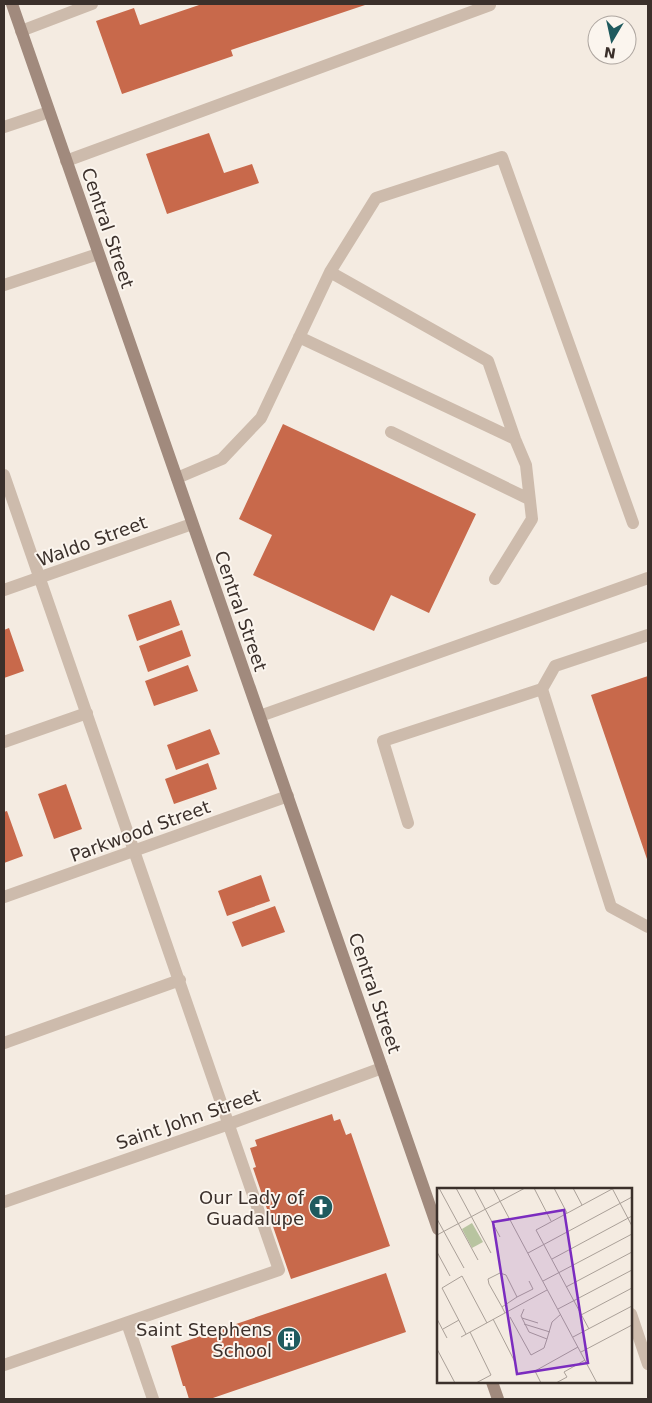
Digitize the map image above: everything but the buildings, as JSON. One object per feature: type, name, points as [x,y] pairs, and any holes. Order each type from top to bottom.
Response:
[{"type":"street","name":"Central Street","points":[[12,4],[437,1226]]},
{"type":"street","points":[[21,31],[92,4]]},
{"type":"street","points":[[66,161],[489,4]]},
{"type":"street","points":[[4,127],[49,112]]},
{"type":"street","points":[[177,478],[222,459],[261,418],[330,272],[376,198],[502,157],[633,523]]},
{"type":"street","points":[[4,286],[98,254]]},
{"type":"street","points":[[330,272],[488,361],[526,465],[532,519],[495,579]]},
{"type":"street","points":[[299,337],[515,439]]},
{"type":"street","points":[[391,432],[530,499]]},
{"type":"street","points":[[4,475],[279,1270],[4,1365]]},
{"type":"street","name":"Waldo Street","points":[[4,590],[192,524]]},
{"type":"street","points":[[260,716],[648,578]]},
{"type":"street","points":[[408,823],[383,741],[542,689],[555,666],[648,635]]},
{"type":"street","points":[[542,689],[611,907],[648,926]]},
{"type":"street","points":[[4,742],[87,714]]},
{"type":"street","name":"Parkwood Street","points":[[4,897],[288,796]]},
{"type":"street","points":[[4,1043],[180,980]]},
{"type":"street","name":"Saint John Street","points":[[4,1202],[229,1124],[382,1068]]},
{"type":"street","points":[[632,1317],[648,1364]]},
{"type":"street","points":[[126,1323],[152,1399]]},
{"type":"street","points":[[492,1383],[498,1399]]},
{"type":"place","name":"Our Lady of Guadalupe","points":[[321,1207]]},
{"type":"place","name":"Saint Stephens School","points":[[289,1339]]}]
